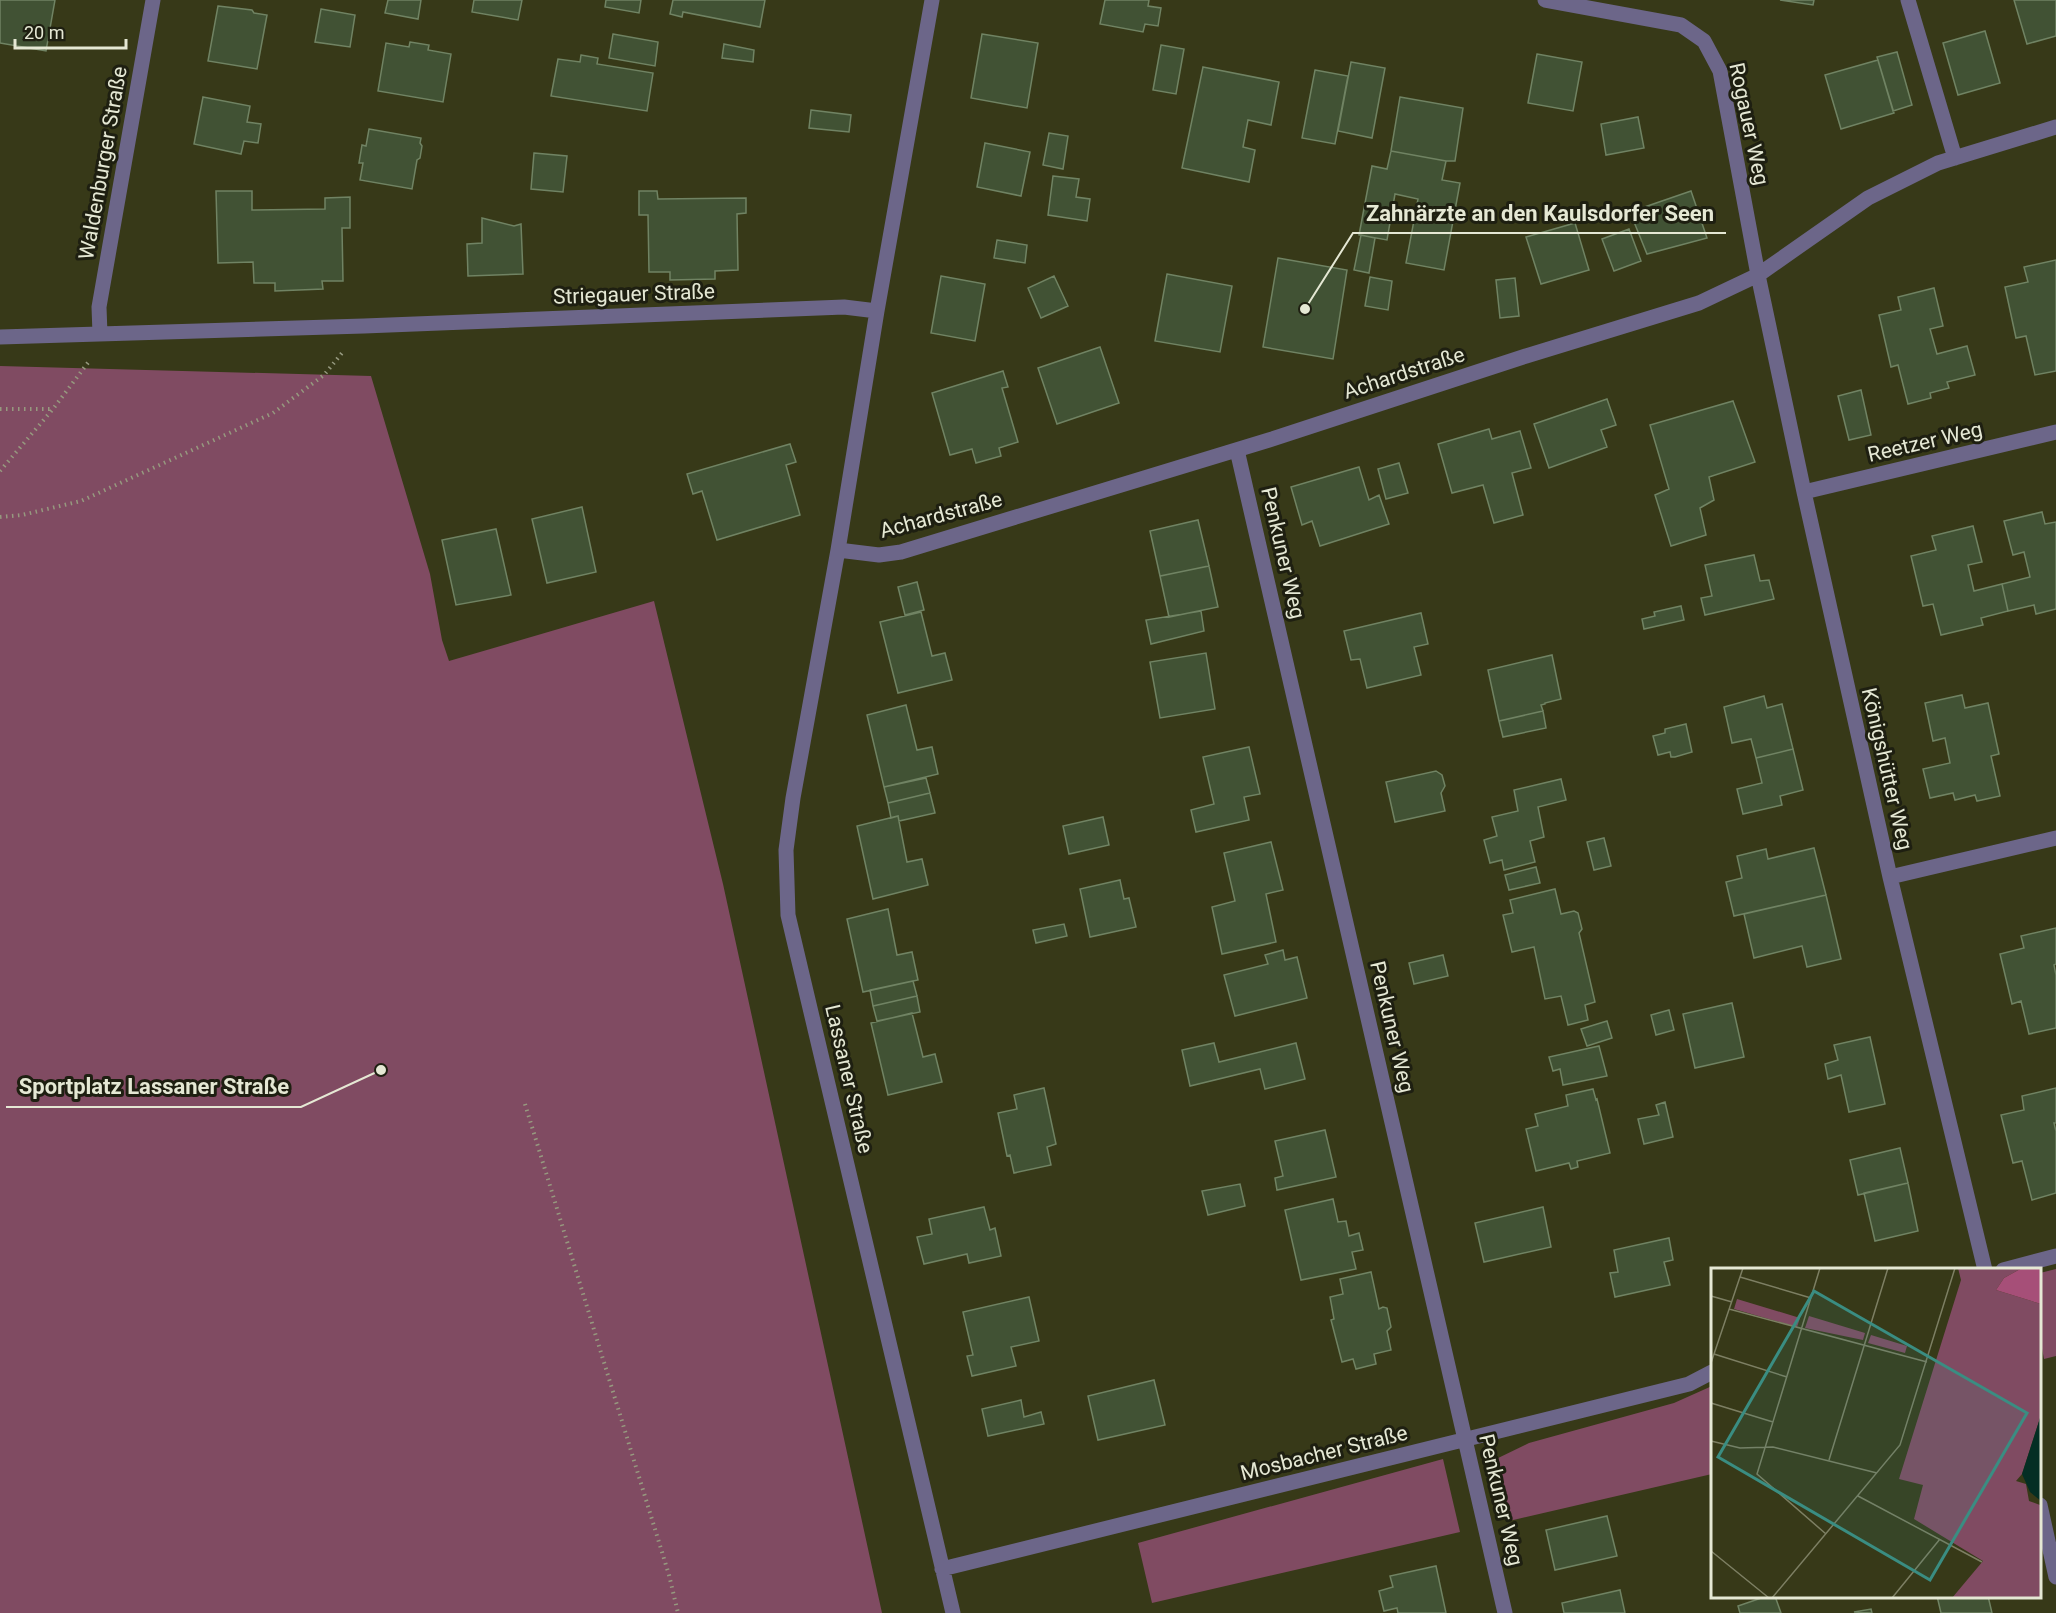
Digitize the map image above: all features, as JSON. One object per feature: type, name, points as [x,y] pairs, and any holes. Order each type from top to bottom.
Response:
[{"type":"street","name":"Waldenburger Straße","points":[[100,334],[99,307],[153,0]]},
{"type":"street","points":[[838,550],[877,311],[932,0]]},
{"type":"street","name":"Rogauer Weg","points":[[1545,0],[1681,25],[1704,41],[1720,71],[1758,275]]},
{"type":"street","points":[[1908,0],[1955,158]]},
{"type":"street","name":"Achardstraße","points":[[838,550],[879,555],[902,552],[1237,450],[1526,356],[1699,303],[1758,275],[1868,198],[1938,163],[2056,128]]},
{"type":"street","name":"Königshütter Weg","points":[[1758,275],[1890,877],[1986,1268]]},
{"type":"street","name":"Striegauer Straße","points":[[364,326],[843,307],[877,311]]},
{"type":"street","points":[[0,337],[364,326]]},
{"type":"street","name":"Reetzer Weg","points":[[1804,492],[2056,432]]},
{"type":"street","name":"Penkuner Weg","points":[[1237,450],[1505,1613]]},
{"type":"street","name":"Lassaner Straße","points":[[838,550],[787,839],[788,915],[952,1613]]},
{"type":"street","points":[[1890,877],[2056,838]]},
{"type":"street","points":[[2007,1268],[2056,1256]]},
{"type":"street","name":"Mosbacher Straße","points":[[942,1569],[1689,1384],[1711,1373]]},
{"type":"street","points":[[2041,1508],[2052,1543],[2056,1577]]},
{"type":"path","points":[[0,517],[22,515],[81,501],[273,413],[324,375],[364,326]]},
{"type":"path","points":[[0,471],[53,409],[98,348],[100,334]]},
{"type":"path","points":[[0,409],[53,409]]},
{"type":"path","points":[[525,1104],[669,1575],[678,1613]]},
{"type":"shaded area","points":[[0,366],[371,376],[430,574],[442,640],[449,661],[654,601],[723,884],[882,1613],[0,1613]]},
{"type":"shaded area","points":[[2056,1269],[2056,1356],[2044,1359],[2041,1343],[2041,1273]]},
{"type":"shaded area","points":[[1711,1386],[1711,1474],[1509,1521],[1494,1460],[1529,1443],[1674,1403]]},
{"type":"shaded area","points":[[1443,1459],[1460,1532],[1152,1603],[1138,1543]]},
{"type":"building","points":[[0,0],[55,0],[46,51],[0,43]]},
{"type":"building","points":[[388,0],[421,0],[418,19],[385,13]]},
{"type":"building","points":[[474,0],[522,0],[518,20],[472,12]]},
{"type":"building","points":[[606,0],[641,0],[639,13],[605,7]]},
{"type":"building","points":[[673,0],[765,0],[760,27],[683,12],[682,17],[670,14]]},
{"type":"building","points":[[1105,0],[1149,0],[1148,6],[1161,8],[1158,26],[1145,24],[1143,32],[1100,24]]},
{"type":"building","points":[[1780,0],[1814,0],[1813,5]]},
{"type":"building","points":[[2014,0],[2056,0],[2056,36],[2027,44]]},
{"type":"building","points":[[218,6],[252,10],[254,13],[267,15],[257,69],[208,61]]},
{"type":"building","points":[[321,9],[355,15],[350,47],[315,42]]},
{"type":"building","points":[[1985,31],[2000,83],[1958,95],[1943,43]]},
{"type":"building","points":[[613,34],[658,42],[655,66],[609,58]]},
{"type":"building","points":[[982,34],[1038,43],[1027,108],[971,98]]},
{"type":"building","points":[[410,42],[429,45],[428,50],[451,54],[443,102],[378,91],[386,43],[409,47]]},
{"type":"building","points":[[724,44],[754,50],[753,62],[722,58]]},
{"type":"building","points":[[1161,45],[1184,49],[1176,94],[1153,90]]},
{"type":"building","points":[[1897,52],[1912,105],[1893,111],[1877,57]]},
{"type":"building","points":[[1537,54],[1582,62],[1573,111],[1528,103]]},
{"type":"building","points":[[581,55],[598,58],[597,64],[653,73],[647,111],[551,96],[558,59],[580,62]]},
{"type":"building","points":[[1878,60],[1894,113],[1841,129],[1825,75]]},
{"type":"building","points":[[1351,62],[1385,68],[1372,138],[1338,131]]},
{"type":"building","points":[[1203,67],[1279,82],[1271,125],[1248,120],[1243,147],[1255,150],[1249,182],[1182,168]]},
{"type":"building","points":[[1315,70],[1348,76],[1335,144],[1302,138]]},
{"type":"building","points":[[203,97],[250,106],[247,122],[261,124],[258,143],[244,141],[241,154],[194,144]]},
{"type":"building","points":[[1400,97],[1463,108],[1455,161],[1391,151]]},
{"type":"building","points":[[811,110],[851,115],[849,132],[809,128]]},
{"type":"building","points":[[1638,117],[1644,148],[1606,155],[1601,124]]},
{"type":"building","points":[[369,129],[421,138],[420,158],[417,160],[412,189],[360,180],[363,163],[359,163],[362,145],[366,146]]},
{"type":"building","points":[[1049,133],[1068,136],[1063,169],[1043,165]]},
{"type":"building","points":[[985,143],[1030,152],[1021,196],[977,187]]},
{"type":"building","points":[[1391,151],[1446,161],[1442,180],[1460,183],[1444,270],[1406,263],[1418,199],[1395,194],[1387,240],[1359,235],[1372,166],[1387,169]]},
{"type":"building","points":[[534,153],[567,156],[563,192],[531,189]]},
{"type":"building","points":[[1053,176],[1079,179],[1076,197],[1090,199],[1087,221],[1048,215]]},
{"type":"building","points":[[216,191],[252,191],[252,210],[325,209],[325,198],[350,197],[350,228],[342,228],[343,281],[322,281],[323,289],[275,291],[275,283],[254,283],[253,262],[218,263]]},
{"type":"building","points":[[639,191],[657,191],[658,199],[746,198],[746,213],[737,214],[738,270],[715,271],[715,279],[670,280],[670,272],[649,272],[648,215],[639,215]]},
{"type":"building","points":[[1691,191],[1707,238],[1647,254],[1630,212]]},
{"type":"building","points":[[482,218],[514,226],[521,224],[523,274],[468,276],[467,244],[482,243]]},
{"type":"building","points":[[1575,223],[1589,270],[1541,284],[1526,237]]},
{"type":"building","points":[[1629,229],[1641,261],[1614,271],[1602,239]]},
{"type":"building","points":[[1361,235],[1375,238],[1369,273],[1354,270]]},
{"type":"building","points":[[997,240],[1027,245],[1025,263],[994,258]]},
{"type":"building","points":[[1278,258],[1347,270],[1333,359],[1263,347]]},
{"type":"building","points":[[2056,260],[2056,371],[2035,375],[2026,336],[2016,338],[2005,287],[2028,282],[2024,267]]},
{"type":"building","points":[[1167,274],[1232,286],[1220,352],[1155,341]]},
{"type":"building","points":[[941,276],[985,284],[975,341],[931,333]]},
{"type":"building","points":[[1054,276],[1068,306],[1041,318],[1028,288]]},
{"type":"building","points":[[1370,277],[1392,281],[1388,310],[1365,306]]},
{"type":"building","points":[[1515,278],[1519,316],[1500,318],[1496,280]]},
{"type":"building","points":[[1934,288],[1943,326],[1930,329],[1937,354],[1967,346],[1975,375],[1947,382],[1949,388],[1930,393],[1931,398],[1908,404],[1898,365],[1891,367],[1879,315],[1901,310],[1898,297]]},
{"type":"building","points":[[1100,347],[1119,403],[1057,424],[1038,368]]},
{"type":"building","points":[[1003,371],[1008,387],[1002,388],[1018,442],[999,448],[1001,456],[976,463],[972,449],[950,455],[932,393]]},
{"type":"building","points":[[1861,390],[1871,435],[1849,440],[1838,396]]},
{"type":"building","points":[[1607,399],[1616,425],[1601,430],[1607,447],[1549,468],[1534,424]]},
{"type":"building","points":[[1733,401],[1755,462],[1709,477],[1714,500],[1700,508],[1706,535],[1671,546],[1655,495],[1669,489],[1650,425]]},
{"type":"building","points":[[1489,429],[1492,439],[1520,431],[1531,468],[1512,473],[1523,515],[1494,523],[1483,485],[1452,493],[1438,444]]},
{"type":"building","points":[[790,444],[796,462],[786,465],[800,515],[717,540],[702,491],[693,494],[687,474]]},
{"type":"building","points":[[1399,463],[1408,493],[1386,499],[1378,469]]},
{"type":"building","points":[[1359,467],[1369,500],[1379,495],[1389,524],[1320,546],[1312,521],[1302,525],[1291,487]]},
{"type":"building","points":[[582,507],[596,572],[547,583],[532,519]]},
{"type":"building","points":[[2042,512],[2045,524],[2056,522],[2056,609],[2036,614],[2034,605],[2008,611],[2002,584],[2030,577],[2024,552],[2013,555],[2004,521]]},
{"type":"building","points":[[1198,520],[1209,566],[1160,576],[1150,531]]},
{"type":"building","points":[[1973,526],[1982,562],[1968,565],[1974,591],[2002,584],[2008,611],[1981,618],[1983,625],[1941,635],[1933,604],[1923,606],[1911,556],[1936,550],[1932,536]]},
{"type":"building","points":[[496,529],[511,595],[456,605],[442,540]]},
{"type":"building","points":[[1754,555],[1760,581],[1769,580],[1774,599],[1705,615],[1701,598],[1712,596],[1705,565]]},
{"type":"building","points":[[1209,566],[1218,607],[1169,617],[1160,576]]},
{"type":"building","points":[[917,582],[924,610],[905,615],[898,587]]},
{"type":"building","points":[[1681,606],[1684,620],[1644,629],[1642,619],[1655,616],[1654,612]]},
{"type":"building","points":[[1201,611],[1204,631],[1151,644],[1146,620]]},
{"type":"building","points":[[921,612],[932,656],[945,653],[952,680],[898,693],[880,622]]},
{"type":"building","points":[[1421,613],[1428,644],[1414,647],[1421,675],[1367,688],[1360,659],[1351,660],[1344,631]]},
{"type":"building","points":[[1206,653],[1215,709],[1160,718],[1150,662]]},
{"type":"building","points":[[1552,655],[1561,699],[1541,705],[1543,711],[1499,721],[1488,670]]},
{"type":"building","points":[[1962,695],[1965,708],[1988,703],[1999,754],[1991,756],[2000,796],[1977,801],[1975,795],[1955,800],[1953,793],[1930,798],[1923,769],[1950,763],[1945,738],[1933,741],[1925,703]]},
{"type":"building","points":[[1764,696],[1767,708],[1782,704],[1793,749],[1756,758],[1751,739],[1732,743],[1724,707]]},
{"type":"building","points":[[906,705],[917,750],[932,747],[938,774],[884,787],[867,715]]},
{"type":"building","points":[[1543,711],[1546,728],[1503,737],[1499,721]]},
{"type":"building","points":[[1686,724],[1692,752],[1675,757],[1671,757],[1670,752],[1658,755],[1653,736],[1665,733],[1665,729]]},
{"type":"building","points":[[1249,747],[1260,794],[1244,797],[1249,820],[1196,832],[1191,810],[1214,804],[1203,757]]},
{"type":"building","points":[[1793,749],[1803,790],[1780,796],[1782,805],[1743,814],[1737,789],[1762,783],[1756,758]]},
{"type":"building","points":[[1436,771],[1442,775],[1445,786],[1441,793],[1445,811],[1395,822],[1386,782]]},
{"type":"building","points":[[926,778],[930,793],[888,803],[884,787]]},
{"type":"building","points":[[1561,779],[1566,800],[1538,807],[1544,837],[1530,841],[1535,862],[1504,870],[1502,860],[1490,863],[1484,840],[1497,836],[1492,817],[1518,811],[1514,790]]},
{"type":"building","points":[[930,793],[935,813],[899,821],[898,816],[891,818],[888,803]]},
{"type":"building","points":[[898,816],[907,862],[922,859],[928,885],[873,899],[857,826]]},
{"type":"building","points":[[1103,817],[1109,845],[1069,854],[1063,826]]},
{"type":"building","points":[[1604,838],[1611,866],[1594,870],[1587,842]]},
{"type":"building","points":[[1271,842],[1283,890],[1266,894],[1276,942],[1222,954],[1212,907],[1235,901],[1224,853]]},
{"type":"building","points":[[1814,848],[1826,895],[1734,916],[1726,882],[1742,878],[1737,856],[1766,849],[1768,859]]},
{"type":"building","points":[[1536,867],[1540,883],[1509,890],[1505,875]]},
{"type":"building","points":[[1120,880],[1124,899],[1129,898],[1136,927],[1090,937],[1080,889]]},
{"type":"building","points":[[1555,889],[1561,914],[1574,911],[1578,913],[1582,929],[1579,933],[1595,1002],[1585,1005],[1588,1020],[1568,1025],[1561,996],[1545,999],[1534,947],[1512,952],[1503,915],[1513,913],[1510,900]]},
{"type":"building","points":[[1826,895],[1841,959],[1807,967],[1802,946],[1754,958],[1744,914]]},
{"type":"building","points":[[888,909],[897,955],[912,952],[918,980],[863,992],[847,919]]},
{"type":"building","points":[[1064,924],[1067,936],[1036,943],[1033,930]]},
{"type":"building","points":[[2056,928],[2056,964],[2054,965],[2056,1028],[2029,1034],[2021,1001],[2012,1004],[2000,954],[2024,948],[2021,936]]},
{"type":"building","points":[[1283,950],[1285,960],[1297,957],[1307,998],[1235,1016],[1224,975],[1268,964],[1265,955]]},
{"type":"building","points":[[1443,955],[1448,976],[1414,984],[1409,963]]},
{"type":"building","points":[[913,981],[917,996],[873,1006],[870,990]]},
{"type":"building","points":[[917,996],[920,1012],[877,1021],[873,1006]]},
{"type":"building","points":[[1732,1003],[1744,1057],[1695,1068],[1683,1014]]},
{"type":"building","points":[[1669,1010],[1674,1030],[1656,1035],[1651,1015]]},
{"type":"building","points":[[912,1013],[923,1057],[935,1054],[942,1082],[888,1095],[871,1023]]},
{"type":"building","points":[[1607,1021],[1612,1038],[1587,1046],[1581,1029]]},
{"type":"building","points":[[1870,1037],[1885,1104],[1849,1112],[1841,1075],[1828,1079],[1825,1064],[1838,1060],[1834,1045]]},
{"type":"building","points":[[1214,1043],[1219,1062],[1296,1043],[1305,1079],[1265,1089],[1260,1069],[1190,1086],[1182,1050]]},
{"type":"building","points":[[1599,1046],[1607,1076],[1563,1085],[1560,1069],[1553,1071],[1549,1057]]},
{"type":"building","points":[[1044,1088],[1056,1144],[1047,1147],[1051,1165],[1014,1173],[1010,1155],[1007,1156],[998,1113],[1017,1109],[1014,1095]]},
{"type":"building","points":[[2056,1088],[2056,1123],[2054,1123],[2056,1193],[2032,1200],[2022,1161],[2013,1163],[2001,1115],[2024,1110],[2022,1096]]},
{"type":"building","points":[[1593,1089],[1610,1153],[1577,1161],[1578,1167],[1571,1169],[1569,1163],[1536,1171],[1526,1129],[1538,1126],[1535,1114],[1568,1106],[1566,1095]]},
{"type":"building","points":[[1665,1102],[1673,1137],[1644,1144],[1638,1119],[1659,1115],[1656,1105]]},
{"type":"building","points":[[1325,1130],[1336,1177],[1277,1190],[1275,1178],[1283,1176],[1275,1141]]},
{"type":"building","points":[[1900,1148],[1908,1183],[1858,1195],[1850,1160]]},
{"type":"building","points":[[1908,1183],[1918,1231],[1875,1241],[1864,1193]]},
{"type":"building","points":[[1240,1184],[1245,1206],[1208,1215],[1202,1191]]},
{"type":"building","points":[[1333,1199],[1338,1222],[1346,1221],[1349,1236],[1359,1233],[1363,1250],[1352,1252],[1356,1269],[1301,1280],[1285,1210]]},
{"type":"building","points":[[984,1207],[990,1230],[995,1228],[1001,1256],[969,1263],[967,1254],[924,1264],[917,1237],[932,1234],[929,1219]]},
{"type":"building","points":[[1543,1207],[1551,1247],[1484,1262],[1475,1223]]},
{"type":"building","points":[[1669,1238],[1673,1260],[1664,1262],[1670,1285],[1615,1297],[1610,1273],[1618,1272],[1614,1250]]},
{"type":"building","points":[[1371,1272],[1379,1309],[1387,1308],[1391,1327],[1387,1331],[1391,1350],[1374,1354],[1376,1364],[1356,1369],[1353,1359],[1342,1362],[1331,1320],[1334,1319],[1330,1297],[1343,1294],[1340,1279]]},
{"type":"building","points":[[1029,1297],[1039,1341],[1011,1347],[1016,1366],[972,1376],[967,1356],[973,1355],[963,1312]]},
{"type":"building","points":[[1154,1380],[1165,1425],[1098,1440],[1088,1396]]},
{"type":"building","points":[[1021,1400],[1024,1417],[1041,1412],[1044,1424],[988,1436],[982,1409]]},
{"type":"building","points":[[1607,1516],[1617,1556],[1555,1570],[1546,1530]]},
{"type":"building","points":[[1436,1566],[1446,1613],[1398,1613],[1397,1608],[1384,1611],[1379,1591],[1393,1587],[1390,1576]]},
{"type":"building","points":[[1620,1590],[1625,1613],[1564,1613],[1562,1603]]},
{"type":"building","points":[[1761,1598],[1776,1598],[1781,1613],[1740,1613],[1738,1606]]},
{"type":"building","points":[[1937,1598],[1988,1598],[1992,1613],[1941,1613]]},
{"type":"building","points":[[1871,1609],[1872,1613],[1854,1612]]},
{"type":"place","name":"Zahnärzte an den Kaulsdorfer Seen","points":[[1305,309]]},
{"type":"place","name":"Sportplatz Lassaner Straße","points":[[381,1070]]}]
